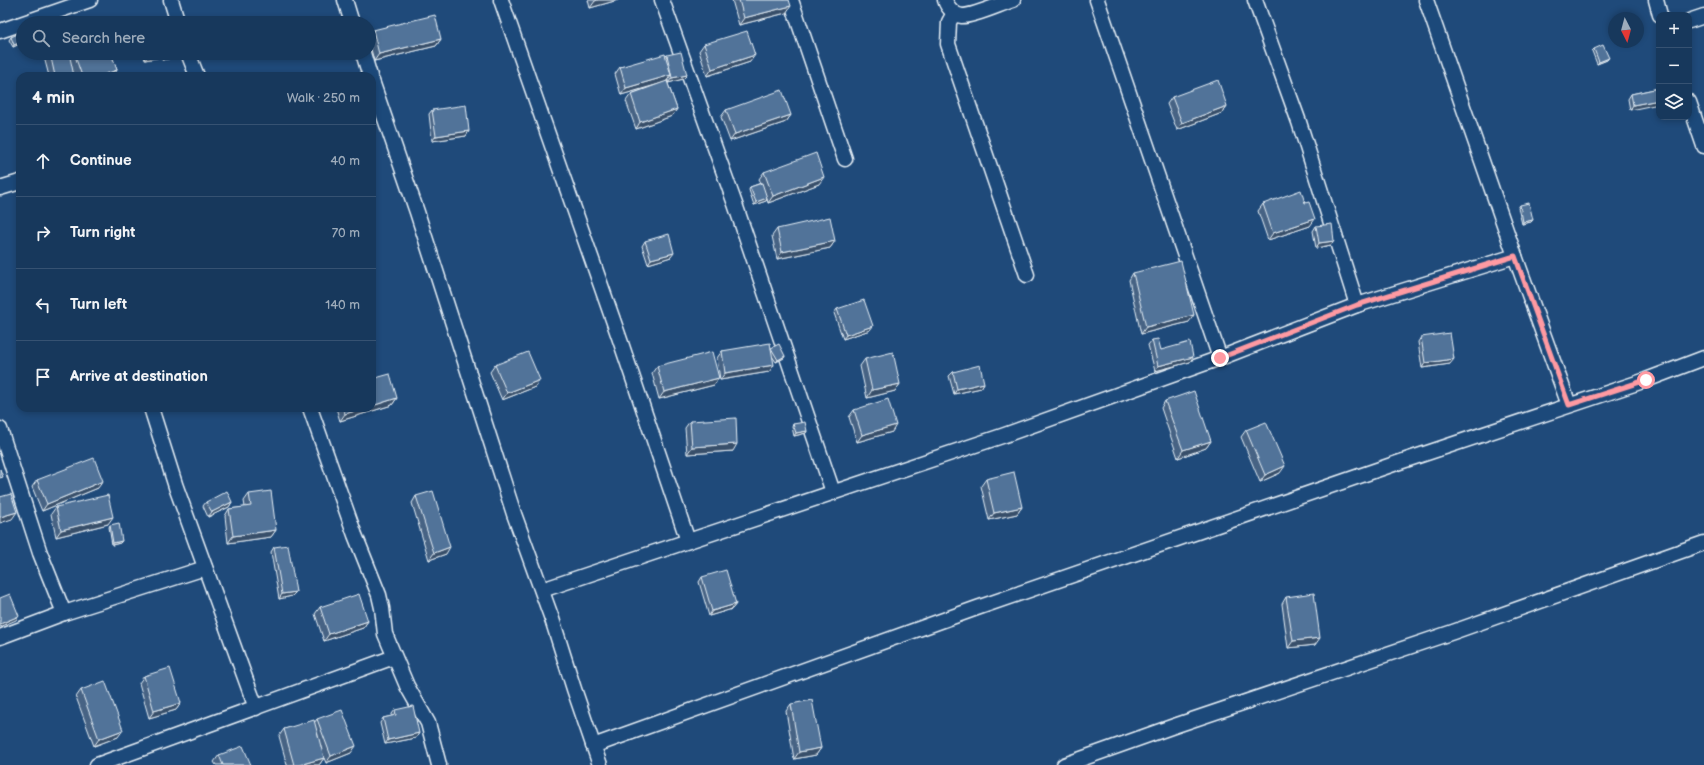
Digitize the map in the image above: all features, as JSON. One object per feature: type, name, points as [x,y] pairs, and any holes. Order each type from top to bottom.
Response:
[{"type":"street","points":[[44,16],[90,0]]},
{"type":"street","points":[[171,0],[176,16]]},
{"type":"street","points":[[345,0],[350,16]]},
{"type":"street","points":[[501,0],[617,330],[688,542]]},
{"type":"street","points":[[662,0],[740,219],[833,492]]},
{"type":"street","points":[[792,0],[845,159]]},
{"type":"street","points":[[945,0],[946,5],[954,13],[961,16],[970,15],[1013,0]]},
{"type":"street","points":[[1097,0],[1220,358]]},
{"type":"street","points":[[1256,0],[1299,122],[1357,305]]},
{"type":"street","points":[[1426,0],[1515,256],[1569,405]]},
{"type":"street","points":[[1656,0],[1659,12]]},
{"type":"street","points":[[954,13],[949,22],[948,44],[1027,275]]},
{"type":"street","points":[[1692,20],[1704,16]]},
{"type":"street","points":[[0,31],[16,25]]},
{"type":"street","points":[[190,60],[195,72]]},
{"type":"street","points":[[365,60],[369,72]]},
{"type":"street","points":[[376,93],[514,514],[542,590],[600,765]]},
{"type":"street","points":[[1692,111],[1704,146]]},
{"type":"street","points":[[0,188],[16,183]]},
{"type":"street","points":[[542,590],[1002,436],[1220,358],[1357,305],[1515,256]]},
{"type":"street","points":[[594,746],[977,608],[1397,463],[1646,380],[1704,358]]},
{"type":"street","points":[[152,412],[176,487],[256,708]]},
{"type":"street","points":[[311,412],[355,535],[377,590],[382,608],[385,634],[407,686],[428,723],[439,765]]},
{"type":"street","points":[[0,429],[40,553],[64,613]]},
{"type":"street","points":[[1064,765],[1182,723],[1453,632],[1704,543]]},
{"type":"street","points":[[0,637],[64,613],[205,568]]},
{"type":"street","points":[[96,765],[394,657]]},
{"type":"building","points":[[739,0],[789,0],[791,6],[744,18]]},
{"type":"building","points":[[435,15],[441,39],[379,54],[376,42],[376,29]]},
{"type":"building","points":[[747,31],[755,55],[712,69],[704,44]]},
{"type":"building","points":[[16,35],[16,44],[14,45],[11,37]]},
{"type":"building","points":[[1603,45],[1609,58],[1599,62],[1594,49]]},
{"type":"building","points":[[681,52],[687,75],[672,78],[667,55]]},
{"type":"building","points":[[665,54],[671,75],[626,88],[620,67]]},
{"type":"building","points":[[52,60],[71,60],[73,72],[54,72]]},
{"type":"building","points":[[76,60],[113,60],[117,70],[111,72],[81,72]]},
{"type":"building","points":[[1218,80],[1227,106],[1182,123],[1172,97]]},
{"type":"building","points":[[667,81],[677,109],[640,122],[631,94]]},
{"type":"building","points":[[1656,89],[1656,101],[1633,105],[1631,94]]},
{"type":"building","points":[[782,90],[791,115],[735,134],[726,110]]},
{"type":"building","points":[[466,105],[469,131],[436,136],[432,110]]},
{"type":"building","points":[[816,153],[824,177],[773,196],[764,172]]},
{"type":"building","points":[[762,183],[767,198],[756,202],[750,187]]},
{"type":"building","points":[[1301,190],[1305,203],[1309,202],[1315,219],[1273,233],[1263,204]]},
{"type":"building","points":[[1529,203],[1533,220],[1523,222],[1520,205]]},
{"type":"building","points":[[830,217],[835,241],[782,252],[777,229]]},
{"type":"building","points":[[1332,224],[1334,241],[1319,243],[1316,226]]},
{"type":"building","points":[[669,234],[674,253],[651,259],[645,241]]},
{"type":"building","points":[[1181,261],[1194,315],[1146,327],[1133,273]]},
{"type":"building","points":[[864,300],[873,326],[846,335],[837,309]]},
{"type":"building","points":[[1450,333],[1454,359],[1425,363],[1421,337]]},
{"type":"building","points":[[1158,339],[1161,350],[1190,342],[1193,357],[1158,366],[1152,340]]},
{"type":"building","points":[[770,343],[774,365],[725,373],[722,351]]},
{"type":"building","points":[[779,344],[785,356],[778,360],[771,348]]},
{"type":"building","points":[[528,352],[540,380],[507,393],[495,365]]},
{"type":"building","points":[[712,352],[719,378],[664,392],[657,366]]},
{"type":"building","points":[[893,352],[900,384],[872,390],[865,359]]},
{"type":"building","points":[[980,365],[984,383],[957,389],[953,372]]},
{"type":"building","points":[[390,374],[397,398],[376,405],[376,378]]},
{"type":"building","points":[[1194,391],[1211,441],[1183,450],[1165,401]]},
{"type":"building","points":[[888,399],[896,425],[862,435],[854,410]]},
{"type":"building","points":[[736,418],[737,444],[692,447],[690,421]]},
{"type":"building","points":[[805,422],[807,431],[796,433],[793,424]]},
{"type":"building","points":[[1266,422],[1285,466],[1265,475],[1246,430]]},
{"type":"building","points":[[94,458],[103,481],[47,504],[37,480]]},
{"type":"building","points":[[0,469],[3,477],[0,478]]},
{"type":"building","points":[[1014,472],[1022,507],[994,513],[986,479]]},
{"type":"building","points":[[227,491],[232,502],[212,512],[206,502]]},
{"type":"building","points":[[271,491],[276,530],[233,536],[229,509],[251,506],[249,494]]},
{"type":"building","points":[[433,491],[450,547],[434,553],[416,496]]},
{"type":"building","points":[[11,494],[17,512],[0,517],[0,497]]},
{"type":"building","points":[[108,495],[113,517],[61,530],[56,507]]},
{"type":"building","points":[[119,523],[122,541],[113,543],[110,525]]},
{"type":"building","points":[[288,545],[296,592],[282,594],[274,547]]},
{"type":"building","points":[[726,570],[736,604],[712,611],[702,577]]},
{"type":"building","points":[[1314,593],[1320,638],[1293,641],[1286,597]]},
{"type":"building","points":[[10,594],[19,616],[0,624],[0,598]]},
{"type":"building","points":[[359,594],[368,621],[329,634],[320,607]]},
{"type":"building","points":[[170,668],[181,703],[154,711],[144,676]]},
{"type":"building","points":[[105,681],[123,730],[99,739],[81,690]]},
{"type":"building","points":[[812,700],[821,748],[799,752],[791,704]]},
{"type":"building","points":[[413,706],[419,733],[388,740],[383,718],[396,715],[395,710]]},
{"type":"building","points":[[342,710],[356,746],[331,756],[317,719]]},
{"type":"building","points":[[314,720],[324,758],[294,765],[284,729]]},
{"type":"building","points":[[243,746],[251,765],[223,765],[219,755]]},
{"type":"route","points":[[1220,358],[1357,305],[1515,256],[1569,405],[1646,380]]}]
